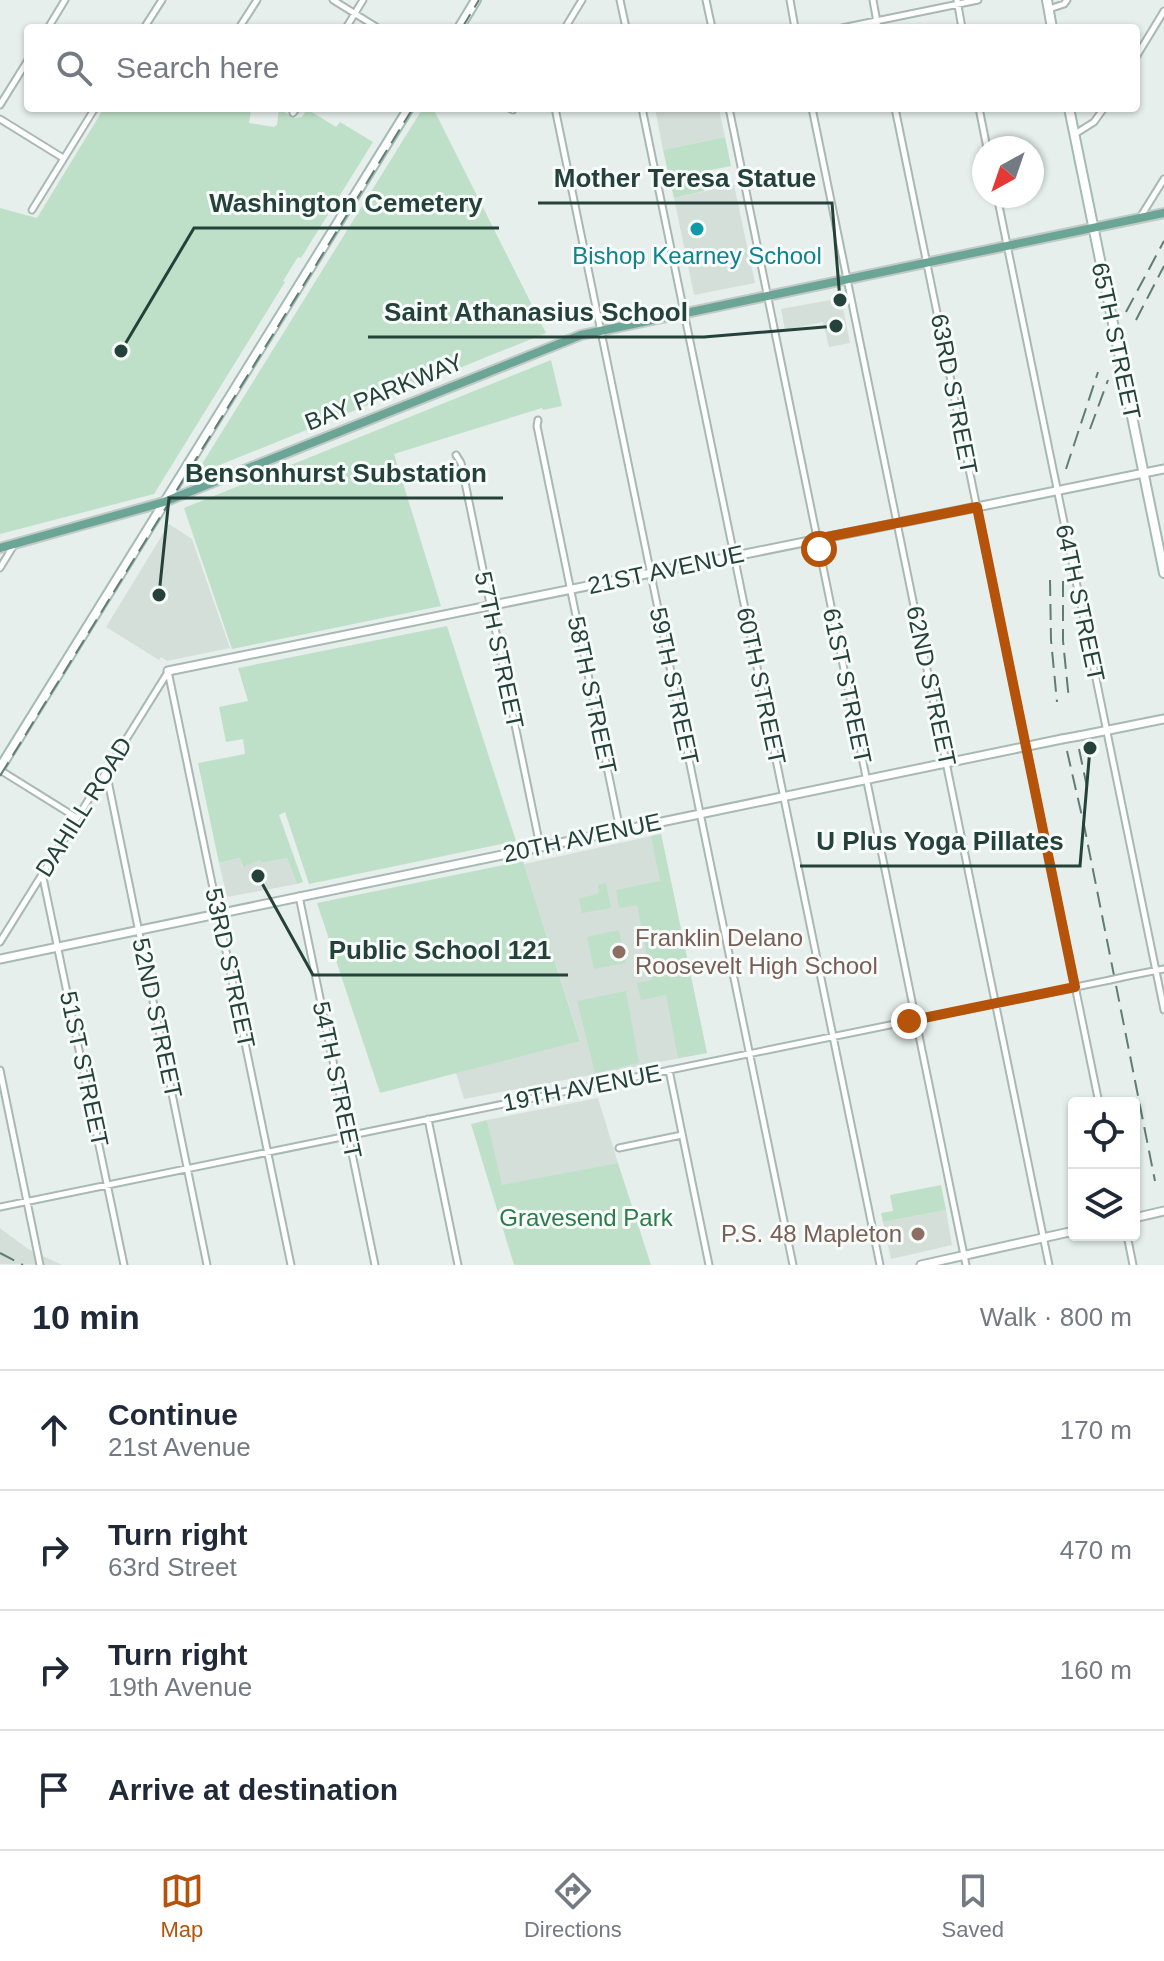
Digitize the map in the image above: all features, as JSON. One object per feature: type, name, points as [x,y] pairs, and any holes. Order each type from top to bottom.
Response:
[{"type":"main road","points":[[461,24],[476,0]]},
{"type":"main road","points":[[0,769],[407,112]]},
{"type":"main road","name":"65TH STREET","points":[[1070,112],[1164,573]]},
{"type":"main road","name":"BAY PARKWAY","points":[[0,548],[164,502],[576,337],[1164,213]]},
{"type":"street","points":[[50,24],[65,0]]},
{"type":"street","points":[[147,24],[162,0]]},
{"type":"street","points":[[242,24],[257,0]]},
{"type":"street","points":[[333,0],[371,24]]},
{"type":"street","points":[[349,24],[363,0]]},
{"type":"street","points":[[567,24],[582,0]]},
{"type":"street","points":[[620,0],[625,24]]},
{"type":"street","points":[[706,0],[711,24]]},
{"type":"street","points":[[790,0],[794,24]]},
{"type":"street","points":[[873,0],[878,24],[957,2],[978,0]]},
{"type":"street","points":[[1048,5],[1064,4],[1067,0]]},
{"type":"street","points":[[957,2],[961,24]]},
{"type":"street","points":[[1140,50],[1164,11]]},
{"type":"street","points":[[0,105],[24,66]]},
{"type":"street","points":[[32,210],[92,112]]},
{"type":"street","name":"59TH STREET","points":[[556,112],[793,1265]]},
{"type":"street","name":"60TH STREET","points":[[643,112],[880,1265]]},
{"type":"street","name":"61ST STREET","points":[[730,112],[966,1265]]},
{"type":"street","name":"62ND STREET","points":[[813,112],[1049,1265]]},
{"type":"street","name":"63RD STREET","points":[[896,112],[1098,1097]]},
{"type":"street","points":[[980,112],[985,136]]},
{"type":"street","points":[[1074,134],[1094,122],[1101,112]]},
{"type":"street","points":[[0,119],[63,158]]},
{"type":"street","points":[[1140,219],[1164,179]]},
{"type":"street","name":"64TH STREET","points":[[999,208],[1164,1010]]},
{"type":"street","name":"58TH STREET","points":[[538,420],[620,830]]},
{"type":"street","name":"57TH STREET","points":[[456,455],[461,463],[540,846]]},
{"type":"street","name":"21ST AVENUE","points":[[168,671],[1164,469]]},
{"type":"street","points":[[0,568],[15,544]]},
{"type":"street","name":"DAHILL ROAD","points":[[0,942],[168,671]]},
{"type":"street","name":"53RD STREET","points":[[168,671],[291,1265]]},
{"type":"street","name":"20TH AVENUE","points":[[0,959],[1164,719]]},
{"type":"street","points":[[0,769],[77,818]]},
{"type":"street","name":"52ND STREET","points":[[106,771],[207,1265]]},
{"type":"street","name":"51ST STREET","points":[[42,873],[124,1265]]},
{"type":"street","name":"54TH STREET","points":[[299,896],[375,1265]]},
{"type":"street","name":"19TH AVENUE","points":[[0,1207],[1164,969]]},
{"type":"street","points":[[0,1070],[40,1265]]},
{"type":"street","points":[[669,1070],[709,1265]]},
{"type":"street","points":[[428,1119],[458,1265]]},
{"type":"street","points":[[619,1148],[682,1135]]},
{"type":"street","points":[[1140,1217],[1164,1211]]},
{"type":"street","points":[[921,1265],[1068,1232]]},
{"type":"street","points":[[1128,1241],[1133,1265]]},
{"type":"shaded area","points":[[656,112],[720,112],[725,137],[663,150]]},
{"type":"shaded area","points":[[734,185],[755,283],[694,295],[674,198]]},
{"type":"shaded area","points":[[841,298],[850,343],[829,347],[823,322],[785,330],[781,309]]},
{"type":"shaded area","points":[[169,524],[192,539],[230,648],[167,661],[161,657],[159,660],[106,627]]},
{"type":"shaded area","name":"Franklin Delano Roosevelt High School","points":[[661,834],[707,1053],[464,1099],[456,1073],[580,1040],[524,864]]},
{"type":"shaded area","points":[[241,858],[242,867],[260,860],[261,863],[287,858],[297,884],[227,897],[219,863]]},
{"type":"shaded area","points":[[598,1098],[618,1163],[501,1186],[487,1120]]},
{"type":"shaded area","name":"P.S. 48 Mapleton","points":[[946,1210],[952,1245],[891,1259],[883,1222]]},
{"type":"shaded area","points":[[0,1228],[28,1249],[62,1265],[0,1264]]},
{"type":"green space","points":[[102,112],[251,112],[249,123],[274,127],[279,112],[295,118],[312,112],[336,127],[340,122],[373,142],[301,258],[298,257],[283,281],[154,494],[0,534],[0,208],[37,218]]},
{"type":"green space","points":[[421,112],[435,112],[546,333],[205,471],[202,464]]},
{"type":"green space","points":[[725,137],[731,166],[701,172],[704,191],[674,198],[663,150]]},
{"type":"green space","points":[[551,360],[562,406],[542,408],[394,454],[441,606],[232,649],[184,508]]},
{"type":"green space","points":[[447,626],[516,841],[309,884],[285,812],[279,815],[303,882],[297,884],[287,858],[261,863],[260,860],[243,867],[240,858],[219,863],[198,763],[245,754],[243,739],[226,742],[219,707],[248,701],[238,668]]},
{"type":"green space","points":[[661,834],[707,1053],[678,1058],[666,995],[641,1000],[637,983],[652,980],[637,905],[619,908],[616,890],[660,881],[651,836]]},
{"type":"green space","points":[[523,861],[580,1041],[380,1093],[317,903]]},
{"type":"green space","points":[[606,883],[611,908],[582,913],[579,899],[599,893],[598,885]]},
{"type":"green space","points":[[619,930],[626,963],[594,969],[587,937]]},
{"type":"green space","points":[[626,991],[639,1063],[595,1073],[577,1001]]},
{"type":"green space","name":"Gravesend Park","points":[[487,1120],[502,1185],[618,1163],[651,1265],[514,1265],[471,1124]]},
{"type":"green space","points":[[941,1185],[946,1210],[883,1222],[881,1213],[893,1211],[890,1195]]},
{"type":"railway","points":[[464,24],[479,0]]},
{"type":"railway","points":[[0,776],[411,112]]},
{"type":"railway","points":[[1126,312],[1164,241]]},
{"type":"railway","points":[[1136,320],[1164,266]]},
{"type":"railway","points":[[1066,469],[1098,372]]},
{"type":"railway","points":[[1090,429],[1108,380]]},
{"type":"railway","points":[[1050,580],[1051,640],[1057,702]]},
{"type":"railway","points":[[1063,581],[1063,641],[1069,700]]},
{"type":"railway","points":[[1079,749],[1087,787]]},
{"type":"railway","points":[[1067,751],[1155,1181]]},
{"type":"railway","points":[[0,1253],[23,1265]]},
{"type":"place","name":"Bishop Kearney School","points":[[697,229]]},
{"type":"place","name":"Mother Teresa Statue","points":[[840,300]]},
{"type":"place","name":"Saint Athanasius School","points":[[836,326]]},
{"type":"place","name":"Washington Cemetery","points":[[121,351]]},
{"type":"place","name":"Bensonhurst Substation","points":[[159,595]]},
{"type":"place","name":"U Plus Yoga Pillates","points":[[1090,748]]},
{"type":"place","name":"Public School 121","points":[[258,876]]},
{"type":"place","name":"Franklin Delano Roosevelt High School","points":[[619,952]]},
{"type":"place","name":"P.S. 48 Mapleton","points":[[918,1234]]},
{"type":"route","points":[[819,549],[817,539],[977,507],[1075,987],[909,1021]]}]
